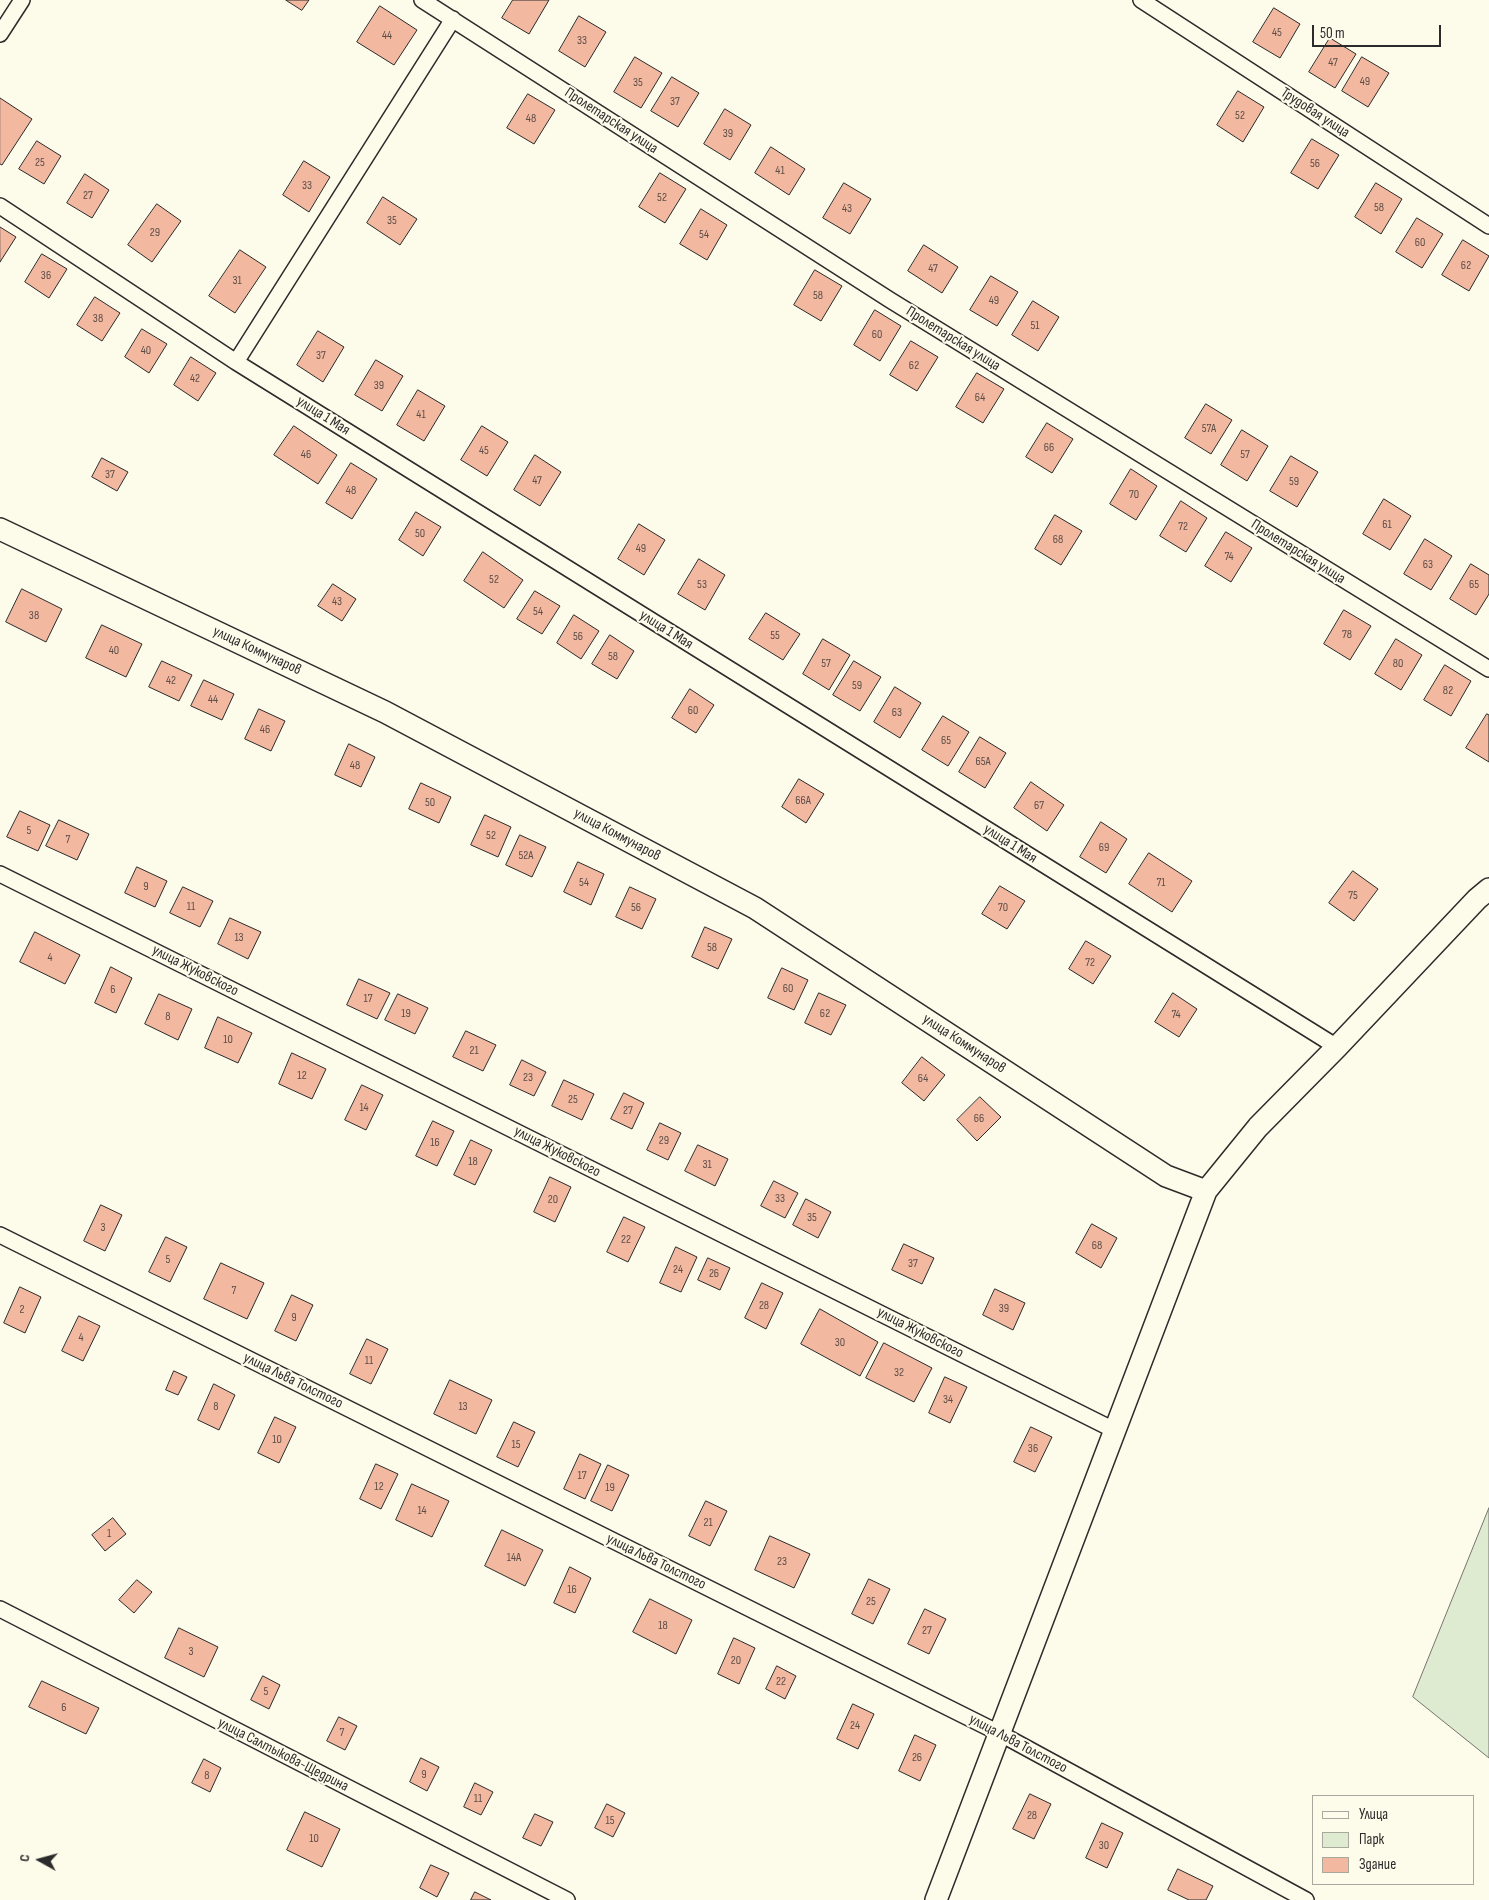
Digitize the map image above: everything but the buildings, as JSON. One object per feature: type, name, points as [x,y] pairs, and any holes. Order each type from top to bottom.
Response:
[{"type":"main road","name":"улица Коммунаров","points":[[0,529],[386,712],[755,908],[1166,1176],[1206,1191]]},
{"type":"main road","points":[[936,1900],[1206,1191],[1258,1127],[1337,1047],[1470,906],[1489,889]]},
{"type":"street","points":[[0,34],[22,0]]},
{"type":"street","name":"Пролетарская улица","points":[[422,0],[890,300],[1489,670]]},
{"type":"street","name":"Трудовая улица","points":[[1141,0],[1489,226]]},
{"type":"street","points":[[236,362],[453,20]]},
{"type":"street","name":"улица 1 Мая","points":[[0,206],[236,362],[1337,1047]]},
{"type":"street","name":"улица Жуковского","points":[[0,874],[1114,1430]]},
{"type":"street","name":"улица Льва Толстого","points":[[0,1235],[999,1733],[1306,1900]]},
{"type":"street","name":"улица Салтыкова-Щедрина","points":[[0,1609],[567,1900]]},
{"type":"green space","points":[[1489,1508],[1489,1758],[1413,1697]]}]
